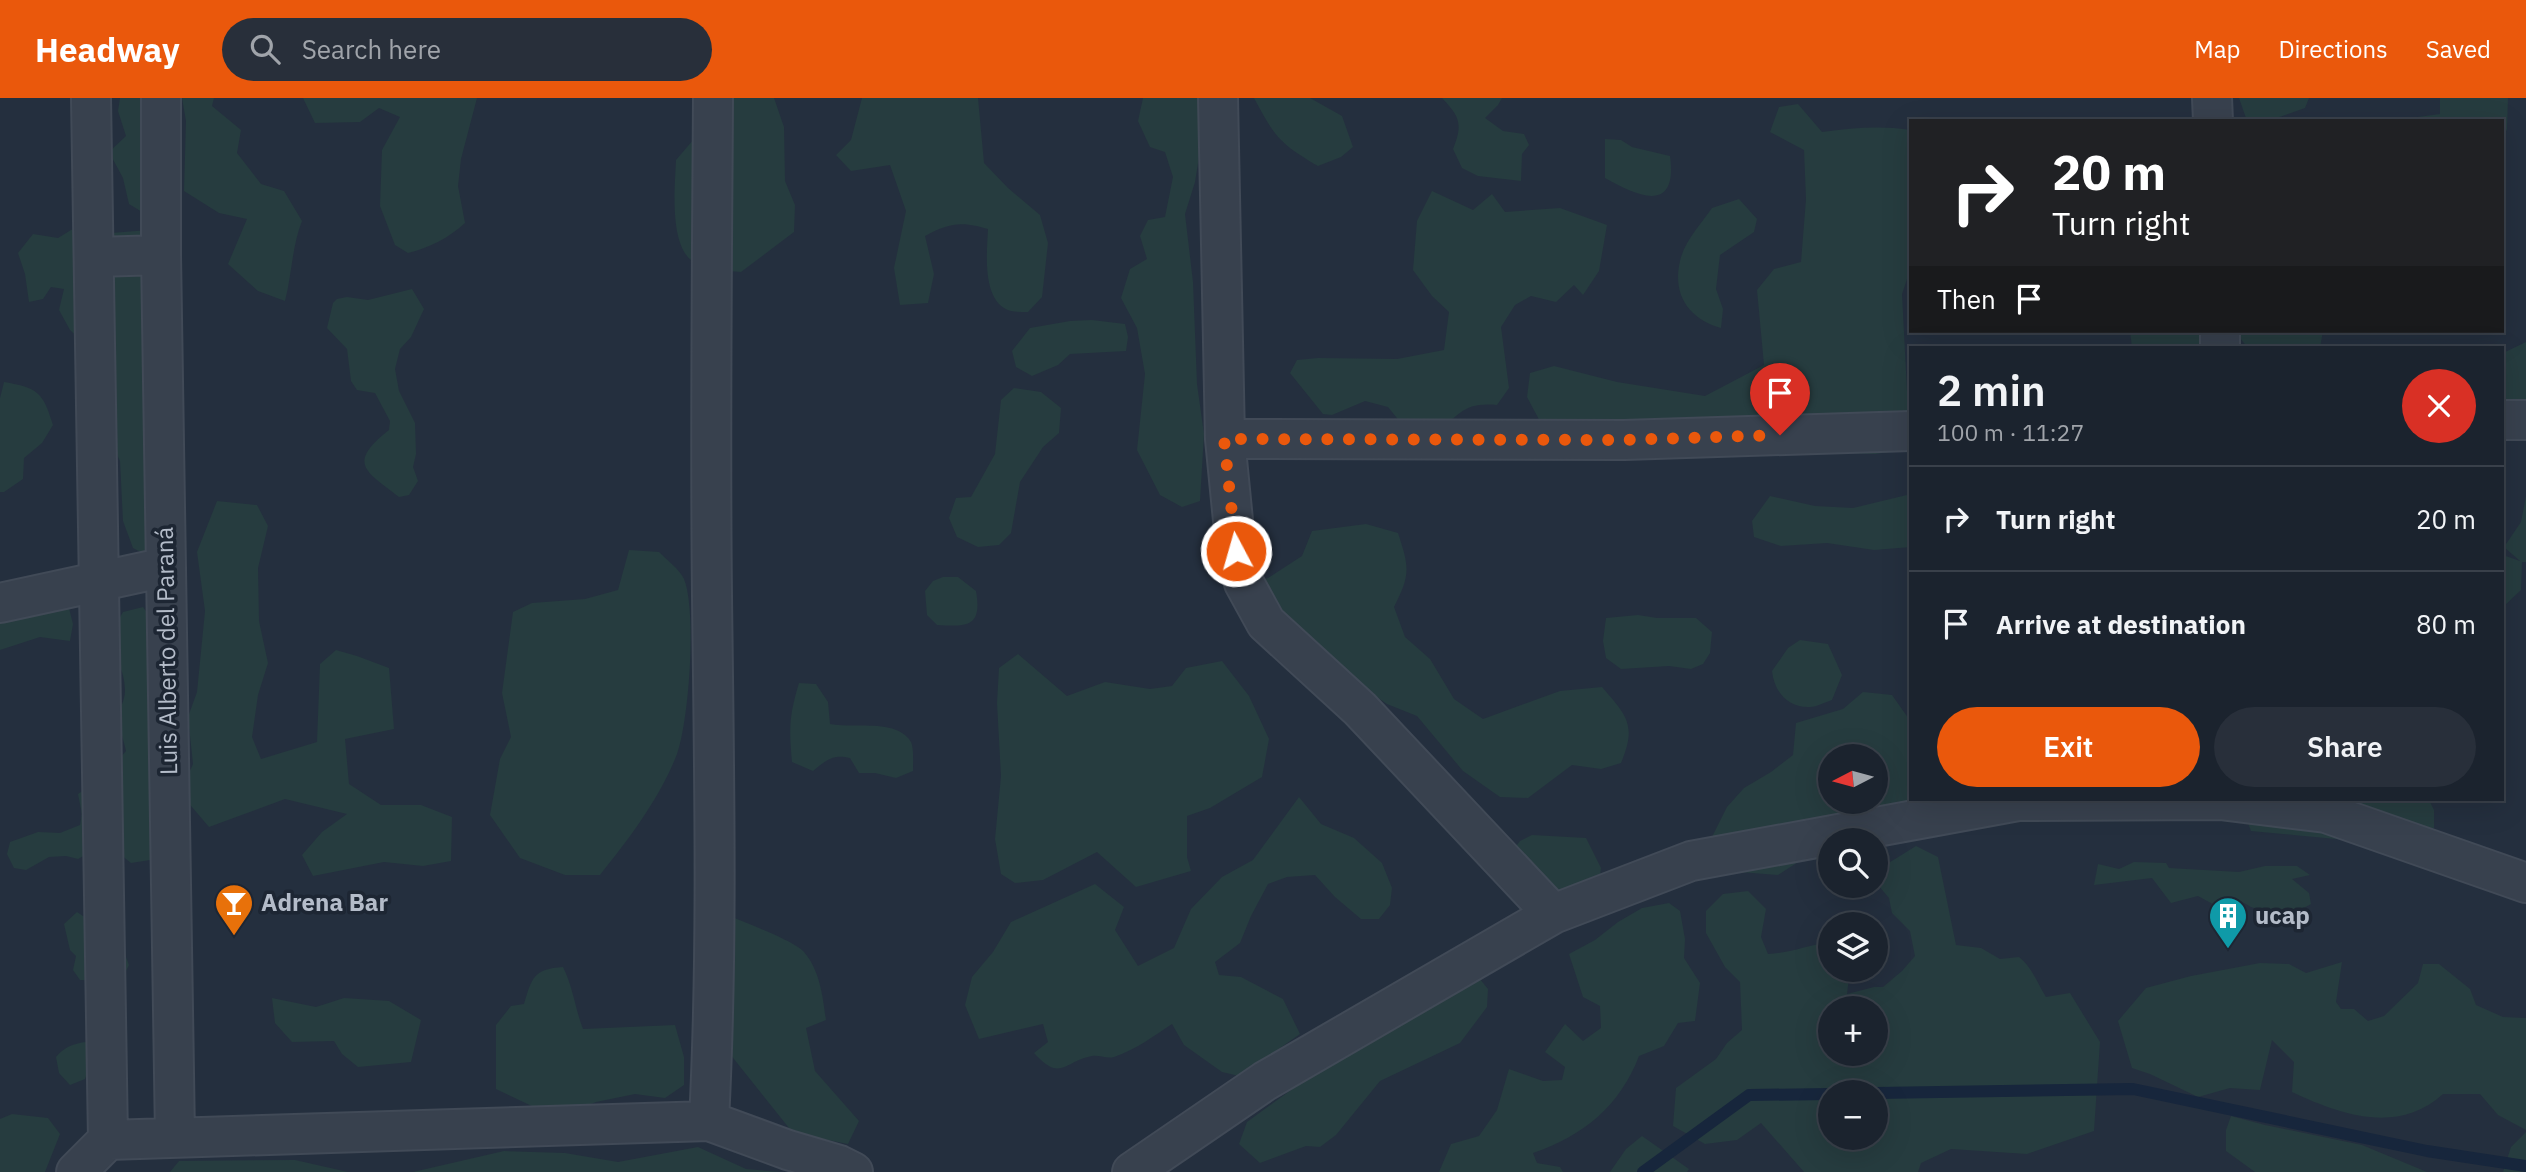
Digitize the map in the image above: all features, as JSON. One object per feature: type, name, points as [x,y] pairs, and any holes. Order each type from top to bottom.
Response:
[{"type":"street","points":[[91,98],[96,257],[108,1140]]},
{"type":"street","name":"Luis Alberto del Paraná","points":[[161,98],[161,255],[175,1136]]},
{"type":"street","points":[[709,1121],[715,910],[711,496],[713,98]]},
{"type":"street","points":[[1218,98],[1224,439],[1236,551],[1244,583],[1266,623],[1360,709],[1553,914]]},
{"type":"street","points":[[2212,98],[2213,119]]},
{"type":"street","points":[[96,257],[161,255]]},
{"type":"street","points":[[2504,420],[2526,420]]},
{"type":"street","points":[[1224,439],[1623,440],[1909,431]]},
{"type":"street","points":[[0,603],[166,567]]},
{"type":"street","points":[[1132,1172],[1265,1081],[1553,914],[1690,861],[2018,801]]},
{"type":"street","points":[[2228,801],[2326,813],[2526,883]]},
{"type":"street","points":[[76,1172],[108,1140],[709,1121],[853,1172]]},
{"type":"green space","points":[[120,98],[178,98],[176,144],[181,159],[179,182],[182,215],[147,215],[129,204],[123,178],[109,152],[126,136],[118,111]]},
{"type":"green space","points":[[182,98],[214,98],[212,106],[241,130],[237,153],[261,184],[284,191],[302,221],[285,301],[258,291],[228,264],[247,219],[219,213],[184,191],[186,121]]},
{"type":"green space","points":[[303,98],[477,98],[461,159],[458,186],[465,223],[445,238],[416,251],[408,253],[395,245],[380,206],[382,150],[400,117],[379,108],[360,122],[315,123]]},
{"type":"green space","points":[[729,98],[774,98],[784,127],[785,181],[795,205],[794,232],[741,272],[707,268],[688,257],[681,246],[675,217],[676,160]]},
{"type":"green space","points":[[862,98],[978,98],[984,163],[1040,215],[1048,243],[1042,297],[1028,312],[1011,311],[1001,306],[995,298],[988,276],[988,229],[963,224],[941,228],[925,236],[934,274],[928,303],[900,305],[894,268],[906,211],[890,165],[851,171],[836,155],[851,140]]},
{"type":"green space","points":[[1143,98],[1198,98],[1204,126],[1195,182],[1185,214],[1193,282],[1197,384],[1204,434],[1200,501],[1182,507],[1160,495],[1137,450],[1145,374],[1137,328],[1121,298],[1130,269],[1147,259],[1140,236],[1148,220],[1165,217],[1173,177],[1165,152],[1150,147],[1138,121]]},
{"type":"green space","points":[[1254,98],[1310,98],[1342,116],[1353,147],[1341,157],[1318,166],[1279,138]]},
{"type":"green space","points":[[1442,98],[1502,98],[1485,118],[1503,131],[1524,134],[1529,145],[1522,154],[1521,181],[1478,176],[1462,168],[1453,149],[1458,133],[1458,121],[1453,110]]},
{"type":"green space","points":[[2239,98],[2309,98],[2305,108],[2274,119],[2246,119]]},
{"type":"green space","points":[[2440,98],[2508,98],[2507,129],[2504,136],[2504,119],[2403,119],[2440,114]]},
{"type":"green space","points":[[1798,104],[1822,132],[1866,128],[1909,130],[1909,273],[1902,294],[1909,391],[1909,449],[1875,454],[1818,452],[1543,427],[1527,397],[1530,373],[1554,366],[1617,382],[1705,396],[1764,365],[1757,290],[1774,269],[1801,262],[1806,199],[1804,150],[1770,132],[1779,107]]},
{"type":"green space","points":[[1605,139],[1621,140],[1632,147],[1670,156],[1671,175],[1668,187],[1661,194],[1642,195],[1605,178]]},
{"type":"green space","points":[[1432,191],[1473,210],[1492,194],[1505,212],[1560,208],[1607,225],[1599,271],[1583,295],[1574,285],[1556,302],[1531,296],[1515,305],[1501,327],[1509,388],[1497,405],[1477,405],[1469,408],[1457,415],[1436,435],[1405,428],[1388,407],[1365,401],[1332,415],[1323,414],[1290,373],[1297,360],[1397,359],[1444,350],[1449,312],[1432,296],[1413,270],[1417,221]]},
{"type":"green space","points":[[1739,199],[1757,219],[1754,232],[1720,255],[1716,289],[1723,309],[1721,328],[1700,319],[1692,312],[1681,295],[1678,273],[1685,247],[1712,208]]},
{"type":"green space","points":[[76,227],[111,233],[161,229],[150,557],[133,548],[123,521],[120,461],[114,448],[117,423],[98,416],[82,341],[70,330],[59,310],[64,289],[51,287],[43,299],[29,302],[25,274],[18,253],[33,234],[58,238]]},
{"type":"green space","points":[[412,289],[424,309],[411,337],[400,349],[395,369],[399,391],[415,423],[416,454],[413,467],[418,481],[409,495],[399,497],[377,480],[365,466],[368,451],[389,430],[390,421],[375,393],[357,390],[351,381],[347,349],[327,328],[333,303],[337,299],[347,297],[368,300]]},
{"type":"green space","points":[[1092,320],[1125,324],[1128,337],[1126,351],[1070,354],[1058,365],[1032,376],[1016,367],[1012,351],[1030,328]]},
{"type":"green space","points":[[2130,333],[2206,333],[2204,346],[2132,346]]},
{"type":"green space","points":[[2239,333],[2323,333],[2320,346],[2246,346]]},
{"type":"green space","points":[[2526,342],[2526,400],[2504,407],[2504,353]]},
{"type":"green space","points":[[4,382],[38,393],[46,405],[53,425],[42,443],[24,458],[23,479],[0,492],[0,398]]},
{"type":"green space","points":[[1014,388],[1041,392],[1061,408],[1059,433],[1043,447],[1020,482],[1011,533],[999,545],[978,547],[957,537],[949,518],[956,498],[971,497],[995,454],[1001,400]]},
{"type":"green space","points":[[1909,494],[1909,547],[1874,550],[1827,543],[1781,546],[1754,537],[1752,521],[1770,496],[1815,506],[1853,508]]},
{"type":"green space","points":[[2526,496],[2526,562],[2522,562],[2521,590],[2504,606],[2504,555],[2520,561],[2504,547],[2521,522]]},
{"type":"green space","points":[[217,501],[257,505],[268,526],[258,568],[259,621],[268,663],[258,695],[252,737],[261,759],[317,742],[320,664],[336,650],[389,668],[394,729],[345,739],[349,784],[381,805],[421,805],[452,817],[451,861],[423,866],[384,862],[313,876],[302,855],[322,832],[347,814],[285,799],[209,827],[180,793],[193,764],[188,717],[197,692],[205,611],[197,552]]},
{"type":"green space","points":[[1366,524],[1398,533],[1406,563],[1406,578],[1394,607],[1405,637],[1430,659],[1454,699],[1483,719],[1560,691],[1602,687],[1618,706],[1629,730],[1621,763],[1601,769],[1572,765],[1528,798],[1500,797],[1463,771],[1417,716],[1387,704],[1359,685],[1249,583],[1268,578],[1302,556],[1312,531]]},
{"type":"green space","points":[[629,550],[659,552],[684,579],[688,594],[691,640],[688,693],[681,738],[670,770],[653,802],[600,875],[565,875],[520,858],[490,815],[500,759],[511,737],[502,693],[513,612],[532,603],[585,599],[618,590]]},
{"type":"green space","points":[[943,577],[958,577],[976,591],[977,611],[971,622],[937,625],[927,615],[925,591],[933,581]]},
{"type":"green space","points":[[50,607],[69,608],[73,624],[70,641],[40,637],[0,650],[0,619]]},
{"type":"green space","points":[[143,607],[157,627],[155,845],[150,860],[131,863],[115,850],[120,758],[126,751],[119,718],[125,694],[124,679],[114,654],[112,637],[123,612]]},
{"type":"green space","points":[[1638,615],[1696,618],[1712,632],[1710,653],[1703,664],[1691,669],[1669,666],[1621,669],[1606,658],[1603,641],[1606,618]]},
{"type":"green space","points":[[1800,640],[1828,644],[1842,675],[1832,700],[1802,707],[1788,701],[1779,691],[1772,671],[1788,648]]},
{"type":"green space","points":[[1018,654],[1067,696],[1105,682],[1150,689],[1172,686],[1186,668],[1222,661],[1249,696],[1269,739],[1262,777],[1210,808],[1187,816],[1187,857],[1191,871],[1136,887],[1097,852],[1043,880],[1015,883],[1001,874],[995,839],[1001,776],[997,703],[999,668]]},
{"type":"green space","points":[[799,683],[816,684],[828,702],[830,724],[885,727],[904,735],[912,745],[913,771],[896,778],[875,773],[859,773],[850,758],[844,757],[830,759],[813,771],[792,762],[791,722]]},
{"type":"green space","points":[[1863,692],[1892,695],[1909,719],[1909,801],[1961,801],[1874,828],[1818,828],[1818,849],[1778,875],[1739,872],[1707,858],[1706,849],[1727,807],[1744,788],[1793,755],[1796,723],[1843,709]]},
{"type":"green space","points":[[84,790],[96,849],[78,859],[66,856],[49,857],[26,870],[14,868],[7,854],[10,842],[38,832],[60,833],[80,825],[82,814],[78,794]]},
{"type":"green space","points":[[1299,797],[1321,824],[1354,838],[1382,863],[1392,888],[1390,905],[1379,919],[1361,919],[1315,875],[1287,877],[1268,884],[1240,943],[1215,962],[1219,975],[1241,977],[1283,999],[1300,1034],[1273,1053],[1252,1079],[1222,1072],[1184,1045],[1172,1024],[1122,1054],[1111,1057],[1092,1056],[1063,1068],[1051,1067],[1034,1053],[1048,1042],[1043,1024],[979,1039],[965,1005],[972,977],[993,952],[1011,922],[1095,884],[1124,907],[1115,930],[1138,966],[1174,948],[1191,909],[1222,877],[1253,860]]},
{"type":"green space","points":[[2239,801],[2430,801],[2434,810],[2434,828],[2424,835],[2388,844],[2251,831]]},
{"type":"green space","points":[[1532,835],[1586,838],[1601,868],[1598,890],[1560,904],[1507,858],[1520,841]]},
{"type":"green space","points":[[1916,846],[1938,857],[1956,945],[1981,948],[2000,959],[2019,957],[2031,970],[2046,997],[2070,993],[2100,1042],[2094,1131],[2027,1154],[1951,1149],[1921,1163],[1918,1172],[1804,1172],[1761,1123],[1737,1140],[1705,1144],[1673,1126],[1676,1088],[1716,1059],[1727,1043],[1742,1030],[1740,982],[1725,967],[1706,933],[1706,911],[1723,894],[1748,891],[1766,909],[1761,937],[1768,954],[1818,945],[1818,982],[1848,982],[1847,994],[1883,987],[1915,956],[1910,931],[1892,913],[1888,863]]},
{"type":"green space","points":[[2134,862],[2166,863],[2169,868],[2239,872],[2265,866],[2297,866],[2310,875],[2292,879],[2309,893],[2311,904],[2284,919],[2237,899],[2220,908],[2198,896],[2171,903],[2152,878],[2094,885],[2098,864],[2119,869]]},
{"type":"green space","points":[[1669,903],[1680,911],[1685,939],[1684,958],[1700,983],[1695,1021],[1678,1023],[1664,1046],[1639,1056],[1621,1090],[1598,1117],[1568,1138],[1533,1153],[1537,1163],[1560,1167],[1563,1172],[1439,1172],[1451,1144],[1479,1136],[1497,1110],[1509,1069],[1543,1081],[1562,1080],[1565,1067],[1545,1052],[1565,1024],[1583,1041],[1601,1028],[1600,1006],[1583,997],[1569,954],[1642,908]]},
{"type":"green space","points":[[715,910],[798,947],[814,967],[826,1020],[806,1028],[815,1071],[859,1121],[848,1144],[793,1133],[714,1034]]},
{"type":"green space","points":[[77,912],[120,941],[129,965],[121,981],[80,980],[73,970],[76,956],[70,950],[64,924]]},
{"type":"green space","points":[[2342,962],[2336,1002],[2341,1009],[2354,1009],[2368,1021],[2384,1016],[2418,983],[2423,964],[2439,964],[2470,989],[2476,1005],[2503,1017],[2526,1018],[2526,1130],[2498,1115],[2480,1094],[2443,1094],[2426,1107],[2388,1117],[2349,1114],[2330,1108],[2292,1092],[2294,1062],[2272,1040],[2260,1090],[2230,1088],[2198,1097],[2132,1068],[2118,1021],[2146,988],[2260,963],[2289,964],[2306,973]]},
{"type":"green space","points":[[563,967],[583,1029],[675,1025],[684,1057],[684,1085],[665,1098],[635,1094],[596,1102],[557,1118],[496,1089],[496,1025],[511,1006],[524,1004],[535,976],[545,970]]},
{"type":"green space","points":[[1479,978],[1488,989],[1487,1007],[1460,1043],[1380,1081],[1336,1135],[1320,1147],[1306,1146],[1260,1163],[1239,1144],[1247,1122],[1313,1074]]},
{"type":"green space","points":[[272,998],[316,1007],[344,998],[389,1001],[421,1020],[411,1062],[358,1067],[342,1054],[334,1041],[292,1042],[275,1023]]},
{"type":"green space","points":[[99,1041],[85,1079],[70,1085],[59,1073],[56,1057],[75,1044]]},
{"type":"green space","points":[[12,1114],[48,1118],[60,1134],[45,1172],[0,1172],[0,1119]]},
{"type":"green space","points":[[2231,1116],[2362,1145],[2427,1172],[2255,1172],[2226,1151],[2226,1130]]},
{"type":"green space","points":[[2526,1132],[2526,1172],[2503,1172],[2511,1147]]},
{"type":"green space","points":[[1642,1136],[1689,1169],[1687,1172],[1610,1172],[1626,1149]]},
{"type":"green space","points":[[698,1147],[746,1169],[780,1172],[413,1172],[504,1151],[565,1153],[618,1162]]},
{"type":"green space","points":[[295,1160],[348,1172],[170,1172],[179,1161]]},
{"type":"waterway","points":[[1888,1093],[2133,1089],[2427,1151],[2526,1166]]},
{"type":"waterway","points":[[1643,1172],[1749,1095],[1818,1094]]},
{"type":"place","name":"Adrena Bar","points":[[234,937]]},
{"type":"place","name":"ucap","points":[[2228,950]]},
{"type":"route","points":[[1236,551],[1224,439],[1623,440],[1780,435]]}]
